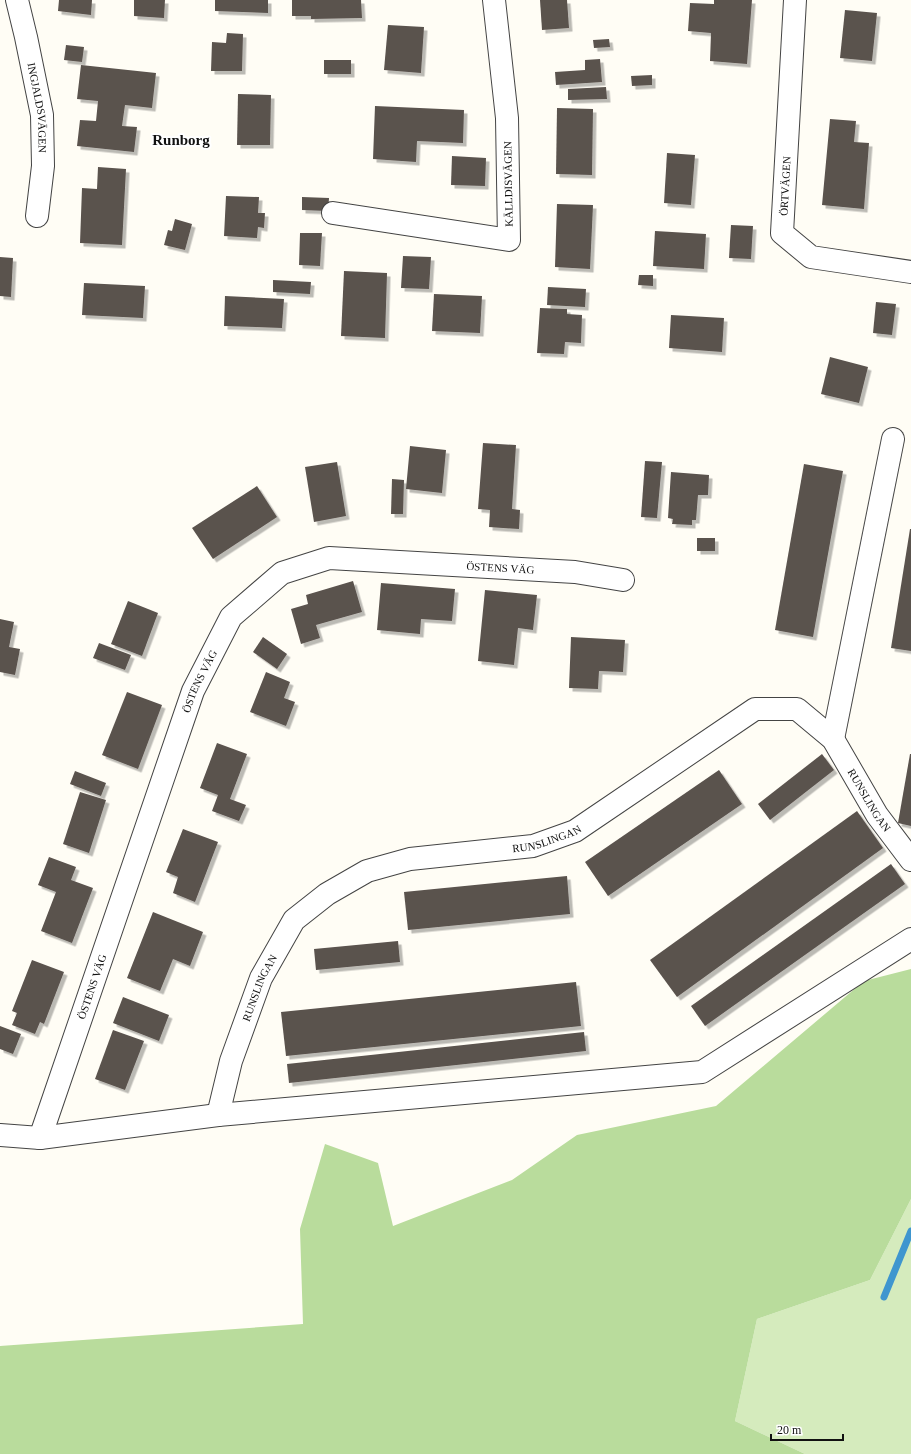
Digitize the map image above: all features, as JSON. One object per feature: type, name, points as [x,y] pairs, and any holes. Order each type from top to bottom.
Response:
[{"type":"street","name":"INGJALDSVÄGEN","points":[[17,0],[42,115],[43,166],[37,216]]},
{"type":"street","name":"KÄLLDISVÄGEN","points":[[333,213],[509,240],[507,118],[494,0]]},
{"type":"street","name":"ÖRTVÄGEN","points":[[795,0],[782,233],[811,257],[911,272]]},
{"type":"street","points":[[833,739],[893,439]]},
{"type":"street","name":"ÖSTENS VÄG","points":[[40,1138],[193,690],[230,617],[282,573],[329,558],[574,572],[624,580]]},
{"type":"street","name":"RUNSLINGAN","points":[[218,1115],[231,1061],[261,978],[294,920],[327,894],[367,871],[410,859],[533,846],[575,831],[755,709],[797,709],[833,739],[877,814],[911,860]]},
{"type":"street","points":[[0,1135],[40,1138],[218,1115],[702,1072],[911,939]]},
{"type":"green space","points":[[911,969],[911,1199],[870,1280],[757,1319],[735,1421],[805,1454],[0,1454],[0,1346],[303,1324],[300,1229],[325,1144],[378,1163],[393,1226],[512,1180],[577,1135],[716,1106],[864,981]]},
{"type":"green space","points":[[911,1199],[911,1454],[805,1454],[735,1421],[757,1319],[870,1280]]},
{"type":"building","points":[[59,0],[92,0],[91,15],[58,11]]},
{"type":"building","points":[[134,0],[165,0],[164,18],[134,16]]},
{"type":"building","points":[[215,0],[268,0],[268,13],[215,11]]},
{"type":"building","points":[[292,0],[361,0],[362,18],[311,19],[311,16],[292,16]]},
{"type":"building","points":[[540,0],[567,0],[569,28],[542,30]]},
{"type":"building","points":[[714,0],[752,0],[747,64],[710,61],[711,33],[688,31],[690,3],[714,4]]},
{"type":"building","points":[[845,10],[877,13],[872,61],[840,58]]},
{"type":"building","points":[[388,25],[424,27],[421,73],[384,70]]},
{"type":"building","points":[[227,33],[243,34],[242,71],[211,71],[212,42],[226,43]]},
{"type":"building","points":[[609,39],[610,47],[594,48],[593,40]]},
{"type":"building","points":[[66,45],[84,47],[82,62],[64,60]]},
{"type":"building","points":[[600,59],[602,82],[556,85],[555,72],[585,70],[585,60]]},
{"type":"building","points":[[324,60],[351,60],[351,74],[324,74]]},
{"type":"building","points":[[81,65],[156,73],[152,108],[125,105],[122,126],[137,127],[134,152],[77,146],[80,120],[96,121],[98,101],[77,99]]},
{"type":"building","points":[[652,75],[652,85],[632,86],[631,76]]},
{"type":"building","points":[[606,87],[607,99],[568,100],[568,89]]},
{"type":"building","points":[[238,94],[271,95],[270,145],[237,145]]},
{"type":"building","points":[[375,106],[464,110],[463,143],[417,141],[416,162],[373,159]]},
{"type":"building","points":[[557,108],[593,109],[592,175],[556,174]]},
{"type":"building","points":[[830,119],[856,121],[854,142],[869,143],[864,209],[822,205]]},
{"type":"building","points":[[667,153],[695,155],[691,205],[664,203]]},
{"type":"building","points":[[452,156],[486,158],[485,186],[451,185]]},
{"type":"building","points":[[98,167],[126,169],[122,245],[80,243],[82,188],[97,189]]},
{"type":"building","points":[[226,196],[259,197],[258,213],[265,213],[264,228],[258,227],[257,238],[224,236]]},
{"type":"building","points":[[302,197],[329,198],[328,211],[302,210]]},
{"type":"building","points":[[557,204],[593,205],[590,269],[555,267]]},
{"type":"building","points":[[175,219],[192,224],[185,250],[164,245],[168,230],[172,231]]},
{"type":"building","points":[[731,225],[753,226],[751,259],[729,258]]},
{"type":"building","points":[[655,231],[706,234],[704,269],[653,266]]},
{"type":"building","points":[[300,233],[322,233],[320,266],[299,265]]},
{"type":"building","points":[[403,256],[431,257],[429,289],[401,288]]},
{"type":"building","points":[[0,257],[13,258],[11,297],[0,296]]},
{"type":"building","points":[[344,271],[387,273],[385,338],[341,336]]},
{"type":"building","points":[[639,275],[653,275],[653,286],[638,285]]},
{"type":"building","points":[[273,280],[311,282],[310,294],[273,292]]},
{"type":"building","points":[[84,283],[145,286],[143,318],[82,315]]},
{"type":"building","points":[[548,287],[586,289],[585,307],[547,305]]},
{"type":"building","points":[[434,294],[482,296],[480,333],[432,331]]},
{"type":"building","points":[[225,296],[284,299],[282,328],[224,326]]},
{"type":"building","points":[[876,302],[896,304],[892,335],[873,333]]},
{"type":"building","points":[[540,308],[567,309],[567,314],[582,315],[581,343],[565,342],[564,354],[537,353]]},
{"type":"building","points":[[671,315],[724,318],[722,352],[669,348]]},
{"type":"building","points":[[830,357],[868,367],[859,403],[821,394]]},
{"type":"building","points":[[483,443],[516,445],[512,509],[520,510],[519,529],[489,527],[490,510],[478,509]]},
{"type":"building","points":[[410,446],[446,450],[442,493],[406,489]]},
{"type":"building","points":[[645,461],[662,462],[657,518],[641,517]]},
{"type":"building","points":[[337,462],[346,516],[314,522],[305,467]]},
{"type":"building","points":[[804,464],[843,471],[813,637],[775,630]]},
{"type":"building","points":[[671,472],[709,475],[708,495],[698,495],[696,520],[692,520],[692,525],[672,524],[673,519],[668,518]]},
{"type":"building","points":[[392,479],[404,480],[403,514],[391,514]]},
{"type":"building","points":[[257,486],[277,517],[213,559],[192,528]]},
{"type":"building","points":[[911,529],[911,651],[891,648]]},
{"type":"building","points":[[697,538],[715,538],[715,551],[697,551]]},
{"type":"building","points":[[353,581],[362,612],[316,625],[320,638],[301,644],[291,609],[308,604],[306,595]]},
{"type":"building","points":[[381,583],[455,589],[452,621],[421,619],[420,634],[377,630]]},
{"type":"building","points":[[485,590],[537,595],[533,630],[518,628],[514,665],[478,661]]},
{"type":"building","points":[[128,601],[158,613],[142,656],[111,644]]},
{"type":"building","points":[[0,619],[14,622],[9,647],[20,649],[15,675],[0,672]]},
{"type":"building","points":[[263,637],[287,654],[277,669],[253,652]]},
{"type":"building","points":[[571,637],[625,640],[623,672],[599,671],[598,689],[569,688]]},
{"type":"building","points":[[99,643],[131,655],[125,670],[93,658]]},
{"type":"building","points":[[266,672],[290,682],[284,698],[295,702],[286,726],[250,712]]},
{"type":"building","points":[[127,692],[162,705],[138,769],[102,755]]},
{"type":"building","points":[[217,743],[247,754],[230,799],[246,805],[239,821],[212,811],[218,795],[200,788]]},
{"type":"building","points":[[822,754],[834,770],[770,820],[758,804]]},
{"type":"building","points":[[911,754],[911,826],[898,823]]},
{"type":"building","points":[[719,770],[742,804],[608,896],[585,862]]},
{"type":"building","points":[[75,771],[106,783],[101,796],[70,784]]},
{"type":"building","points":[[80,792],[106,800],[89,853],[63,844]]},
{"type":"building","points":[[857,811],[883,848],[677,997],[650,960]]},
{"type":"building","points":[[183,829],[218,842],[195,902],[173,893],[178,877],[166,872]]},
{"type":"building","points":[[49,857],[76,867],[71,880],[93,888],[72,943],[41,931],[56,892],[38,885]]},
{"type":"building","points":[[891,864],[905,884],[705,1026],[691,1006]]},
{"type":"building","points":[[567,876],[570,914],[408,930],[404,892]]},
{"type":"building","points":[[153,912],[203,932],[190,966],[173,959],[160,991],[127,978]]},
{"type":"building","points":[[398,941],[400,962],[316,970],[314,949]]},
{"type":"building","points":[[32,960],[64,972],[44,1024],[40,1022],[35,1034],[12,1025],[17,1013],[12,1011]]},
{"type":"building","points":[[576,982],[581,1026],[286,1056],[281,1012]]},
{"type":"building","points":[[123,997],[169,1015],[159,1041],[113,1023]]},
{"type":"building","points":[[0,1026],[21,1034],[13,1054],[0,1049]]},
{"type":"building","points":[[113,1030],[144,1041],[125,1090],[95,1079]]},
{"type":"building","points":[[584,1032],[586,1051],[289,1083],[287,1064]]},
{"type":"waterway","points":[[884,1297],[911,1231]]},
{"type":"district","name":"Runborg","points":[[181,140]]}]
